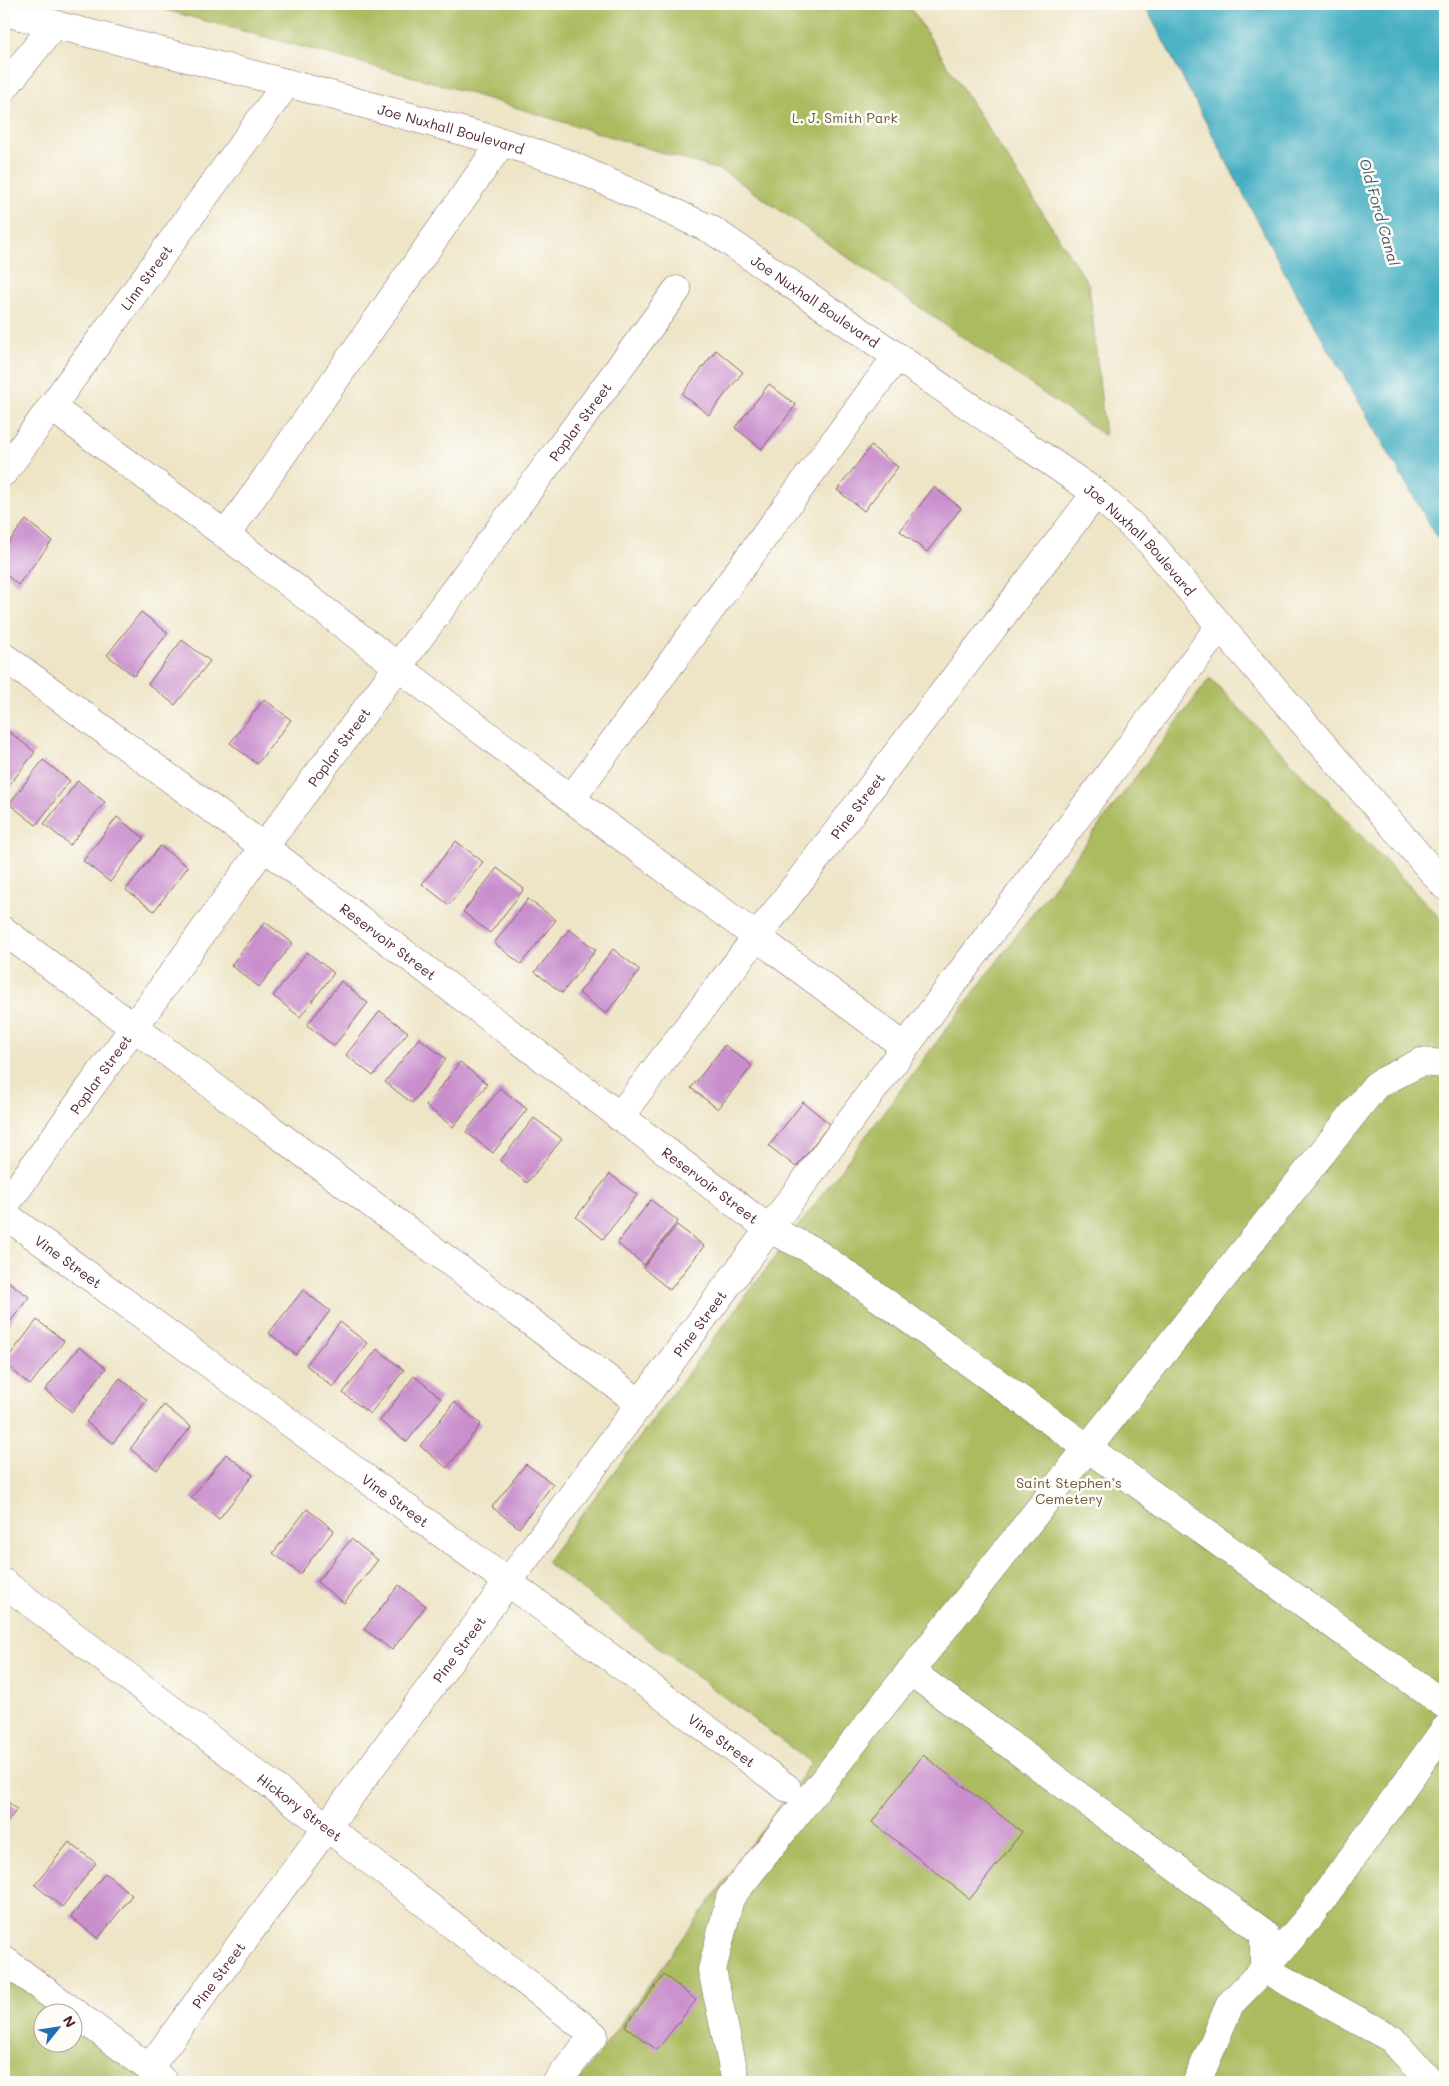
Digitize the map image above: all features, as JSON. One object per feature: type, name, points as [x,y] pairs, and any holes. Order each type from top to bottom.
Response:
[{"type":"street","name":"Joe Nuxhall Boulevard","points":[[4,12],[287,83],[502,142],[566,163],[712,230],[1096,492],[1148,541],[1445,886]]},
{"type":"street","points":[[4,88],[56,24]]},
{"type":"street","name":"Linn Street","points":[[4,472],[287,83]]},
{"type":"street","points":[[226,535],[502,142]]},
{"type":"street","name":"Poplar Street","points":[[4,1207],[264,847],[677,290]]},
{"type":"street","points":[[571,800],[897,356]]},
{"type":"street","points":[[51,407],[226,535],[571,800],[905,1047]]},
{"type":"street","name":"Pine Street","points":[[618,1117],[1096,492]]},
{"type":"street","name":"Pine Street","points":[[157,2075],[327,1827],[769,1229],[1220,626]]},
{"type":"street","name":"Reservoir Street","points":[[4,657],[264,847],[618,1117],[769,1229],[814,1251],[1445,1705]]},
{"type":"street","points":[[4,932],[640,1403]]},
{"type":"street","points":[[736,2082],[712,1970],[730,1898],[1376,1085],[1421,1062],[1445,1064]]},
{"type":"street","name":"Vine Street","points":[[4,1214],[787,1788]]},
{"type":"street","name":"Hickory Street","points":[[4,1583],[327,1827],[594,2034],[557,2082]]},
{"type":"street","points":[[910,1671],[1264,1933],[1264,1969]]},
{"type":"street","points":[[1197,2082],[1230,2004],[1264,1969],[1310,1916],[1445,1729]]},
{"type":"street","points":[[4,1960],[157,2075]]},
{"type":"street","points":[[1264,1969],[1392,2039],[1430,2082]]},
{"type":"green space","name":"L. J. Smith Park","points":[[143,4],[908,4],[1089,285],[1105,436],[725,172],[436,83]]},
{"type":"green space","name":"Saint Stephen’s Cemetery","points":[[1210,678],[1445,923],[1445,2082],[578,2082],[811,1763],[546,1562]]},
{"type":"green space","points":[[4,1960],[62,2004],[32,2004],[32,2054],[82,2054],[82,2019],[164,2082],[4,2082]]},
{"type":"water","name":"Old Ford Canal","points":[[1144,4],[1445,4],[1445,551],[1288,279]]},
{"type":"building","points":[[716,350],[743,372],[709,415],[682,394]]},
{"type":"building","points":[[769,384],[796,405],[762,449],[735,428]]},
{"type":"building","points":[[871,446],[898,467],[864,511],[837,490]]},
{"type":"building","points":[[934,487],[961,508],[927,552],[900,531]]},
{"type":"building","points":[[26,520],[52,541],[18,585],[4,573],[4,548]]},
{"type":"building","points":[[141,612],[168,633],[134,676],[107,655]]},
{"type":"building","points":[[182,640],[210,661],[175,705],[148,684]]},
{"type":"building","points":[[264,699],[291,720],[257,764],[230,743]]},
{"type":"building","points":[[8,731],[35,752],[4,792],[4,736]]},
{"type":"building","points":[[43,760],[70,781],[36,825],[9,804]]},
{"type":"building","points":[[78,781],[105,802],[70,845],[44,824]]},
{"type":"building","points":[[117,817],[144,838],[110,882],[83,861]]},
{"type":"building","points":[[456,841],[483,862],[449,905],[422,884]]},
{"type":"building","points":[[160,846],[188,867],[154,911],[126,890]]},
{"type":"building","points":[[497,868],[524,889],[490,933],[463,912]]},
{"type":"building","points":[[528,899],[556,920],[521,964],[494,943]]},
{"type":"building","points":[[265,922],[293,943],[259,987],[231,965]]},
{"type":"building","points":[[569,929],[596,950],[562,993],[535,972]]},
{"type":"building","points":[[613,949],[640,970],[606,1014],[579,993]]},
{"type":"building","points":[[307,952],[334,973],[300,1017],[273,996]]},
{"type":"building","points":[[341,981],[368,1003],[334,1046],[307,1025]]},
{"type":"building","points":[[380,1011],[408,1032],[373,1076],[346,1055]]},
{"type":"building","points":[[419,1038],[446,1059],[412,1103],[385,1082]]},
{"type":"building","points":[[725,1045],[752,1066],[718,1109],[691,1088]]},
{"type":"building","points":[[460,1062],[487,1084],[453,1127],[426,1106]]},
{"type":"building","points":[[500,1088],[527,1109],[493,1153],[466,1132]]},
{"type":"building","points":[[803,1102],[830,1124],[796,1167],[769,1146]]},
{"type":"building","points":[[534,1118],[562,1139],[527,1183],[500,1161]]},
{"type":"building","points":[[610,1174],[637,1195],[603,1239],[576,1217]]},
{"type":"building","points":[[651,1200],[678,1221],[644,1265],[617,1243]]},
{"type":"building","points":[[677,1225],[704,1246],[670,1290],[643,1268]]},
{"type":"building","points":[[4,1278],[29,1297],[4,1330]]},
{"type":"building","points":[[303,1290],[330,1311],[296,1355],[269,1333]]},
{"type":"building","points":[[37,1320],[64,1341],[30,1385],[4,1363]]},
{"type":"building","points":[[340,1322],[367,1343],[333,1387],[306,1365]]},
{"type":"building","points":[[79,1347],[106,1368],[72,1412],[45,1390]]},
{"type":"building","points":[[377,1349],[404,1370],[370,1414],[343,1393]]},
{"type":"building","points":[[414,1376],[441,1398],[407,1442],[380,1421]]},
{"type":"building","points":[[120,1378],[147,1400],[113,1443],[86,1422]]},
{"type":"building","points":[[454,1402],[481,1424],[447,1468],[420,1446]]},
{"type":"building","points":[[164,1405],[191,1427],[157,1470],[130,1449]]},
{"type":"building","points":[[226,1454],[253,1475],[219,1519],[191,1498]]},
{"type":"building","points":[[526,1464],[553,1484],[519,1528],[492,1507]]},
{"type":"building","points":[[307,1509],[334,1530],[300,1574],[273,1553]]},
{"type":"building","points":[[351,1539],[378,1560],[344,1603],[317,1582]]},
{"type":"building","points":[[399,1585],[426,1606],[392,1650],[364,1629]]},
{"type":"building","points":[[923,1755],[1022,1832],[970,1899],[872,1822]]},
{"type":"building","points":[[4,1799],[17,1809],[4,1827]]},
{"type":"building","points":[[69,1842],[96,1863],[62,1907],[35,1885]]},
{"type":"building","points":[[105,1873],[132,1895],[98,1939],[71,1917]]},
{"type":"building","points":[[664,1975],[696,2000],[657,2050],[625,2026]]}]
